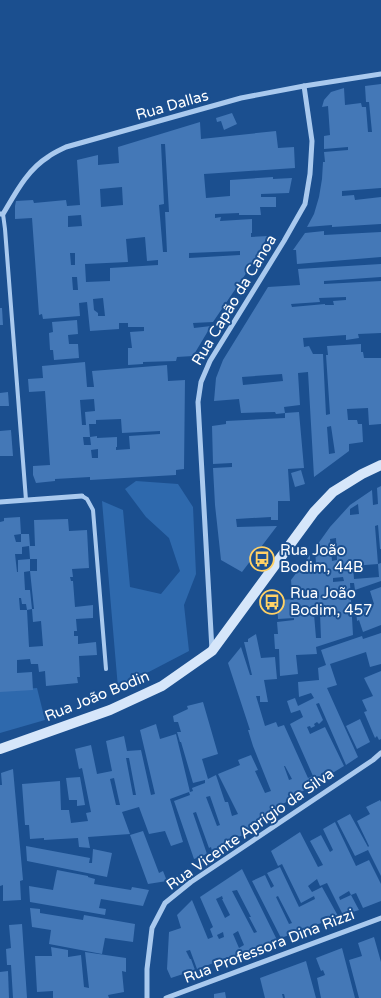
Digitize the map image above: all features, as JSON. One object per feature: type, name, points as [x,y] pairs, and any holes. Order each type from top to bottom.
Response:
[{"type":"street","name":"Rua Dallas","points":[[1,214],[23,181],[35,168],[47,157],[66,147],[241,98],[381,74]]},
{"type":"street","name":"Rua Capão da Canoa","points":[[212,651],[198,402],[201,382],[210,361],[305,204],[310,174],[312,141],[304,86]]},
{"type":"street","name":"Rua João Bodin","points":[[0,749],[110,710],[162,686],[212,651],[314,512],[333,492],[381,465]]},
{"type":"street","points":[[0,502],[82,496]]},
{"type":"street","name":"Rua Vicente Aprígio da Silva","points":[[147,998],[147,969],[152,928],[165,903],[191,882],[381,753]]},
{"type":"street","name":"Rua Professora Dina Rizzi","points":[[166,998],[381,918]]},
{"type":"lane","points":[[1,214],[5,229],[26,500]]},
{"type":"lane","points":[[82,496],[87,499],[93,510],[106,669]]},
{"type":"shaded area","points":[[136,481],[178,484],[193,507],[196,574],[184,605],[189,651],[118,688],[102,501],[123,510],[130,587],[161,594],[180,571],[169,538],[146,517],[125,489]]},
{"type":"shaded area","points":[[37,688],[45,720],[0,733],[0,691]]},
{"type":"building","points":[[381,84],[381,188],[342,191],[342,196],[354,195],[355,200],[381,197],[381,224],[307,227],[314,214],[319,197],[323,162],[325,162],[324,152],[348,150],[348,147],[324,149],[324,136],[330,135],[328,106],[322,107],[324,100],[331,92],[344,88],[345,105],[361,103],[362,107],[366,107],[368,132],[372,132],[369,102],[366,102],[365,86]]},
{"type":"building","points":[[232,113],[237,124],[224,130],[221,121],[217,122],[216,118]]},
{"type":"building","points":[[200,122],[201,139],[276,131],[278,148],[294,147],[295,168],[204,174],[206,198],[230,196],[230,180],[273,177],[273,179],[292,178],[289,193],[261,194],[261,197],[276,197],[276,207],[260,207],[261,215],[239,215],[239,213],[215,214],[215,218],[221,217],[220,221],[252,219],[251,237],[268,236],[247,272],[213,322],[193,323],[194,328],[211,326],[193,356],[177,357],[176,361],[143,362],[143,364],[128,365],[128,348],[132,348],[130,332],[144,331],[144,327],[128,327],[128,323],[119,323],[119,329],[90,331],[87,302],[79,303],[80,316],[43,319],[42,314],[39,315],[32,218],[15,219],[16,201],[33,200],[34,203],[66,200],[67,206],[80,205],[77,160],[98,155],[98,165],[119,163],[118,147]],"holes":[[[161,144],[165,144],[169,212],[165,212],[167,252],[163,252],[159,205],[164,204]],[[122,187],[123,205],[101,207],[100,189]],[[81,215],[82,226],[68,227],[68,216]],[[145,237],[147,261],[158,260],[158,265],[110,268],[110,281],[86,282],[85,264],[128,262],[126,239]],[[240,251],[240,255],[189,258],[189,253]],[[70,253],[75,253],[75,265],[71,265]],[[72,277],[77,277],[78,290],[73,290]],[[103,298],[105,316],[98,316],[98,313],[94,310],[93,299]]]},
{"type":"building","points":[[324,231],[324,235],[381,232],[381,257],[297,264],[296,250],[293,250],[305,233]]},
{"type":"building","points":[[381,264],[381,277],[324,281],[324,284],[381,281],[381,333],[358,334],[359,338],[346,340],[346,335],[303,338],[304,347],[309,346],[313,354],[323,354],[326,415],[330,414],[327,346],[361,344],[361,352],[363,352],[364,358],[381,358],[381,424],[369,425],[368,408],[347,409],[348,420],[357,420],[358,424],[362,424],[363,442],[349,444],[349,451],[314,477],[308,372],[298,373],[300,405],[284,407],[285,413],[241,413],[239,399],[214,401],[216,378],[223,360],[268,287],[300,285],[298,269]],"holes":[[[346,297],[346,300],[333,301],[334,305],[292,307],[291,304],[320,302],[319,298]],[[282,374],[283,381],[243,385],[242,377]],[[331,426],[335,453],[329,454],[327,427]]]},
{"type":"building","points":[[0,308],[2,308],[3,325],[0,325]]},
{"type":"building","points":[[77,320],[78,334],[68,335],[69,344],[78,344],[79,358],[54,360],[53,350],[50,350],[49,333],[53,332],[52,322]]},
{"type":"building","points":[[85,362],[87,387],[94,387],[92,371],[167,365],[168,381],[185,380],[184,469],[176,470],[176,475],[90,480],[90,477],[55,479],[55,481],[36,483],[33,475],[33,466],[50,465],[45,391],[29,392],[28,379],[43,378],[42,366]],"holes":[[[94,399],[95,411],[85,412],[86,425],[82,425],[80,400]],[[121,419],[122,433],[160,431],[160,434],[129,436],[130,449],[116,450],[117,437],[90,437],[89,424],[96,424],[96,420]],[[83,437],[90,437],[91,445],[84,445]],[[98,449],[98,458],[92,458],[91,450]]]},
{"type":"building","points":[[8,392],[9,406],[0,406],[0,393]]},
{"type":"building","points":[[299,412],[304,468],[288,469],[290,501],[278,501],[278,520],[271,520],[271,517],[236,519],[237,527],[277,526],[242,572],[221,560],[213,468],[232,467],[232,463],[213,464],[212,426],[226,424],[226,421],[285,418],[285,413]]},
{"type":"building","points":[[11,430],[13,456],[0,456],[0,431]]},
{"type":"building","points":[[301,470],[305,484],[295,487],[291,473]]},
{"type":"building","points":[[381,486],[381,549],[378,525],[375,526],[378,564],[381,563],[381,581],[355,590],[354,583],[350,583],[353,635],[316,647],[317,654],[296,655],[298,674],[280,676],[279,649],[275,649],[274,634],[278,634],[277,622],[294,620],[294,618],[278,619],[277,600],[298,599],[298,593],[292,594],[291,580],[310,555],[310,565],[316,564],[315,548],[330,527],[350,505],[372,490],[373,505],[378,504],[377,488]],"holes":[[[358,504],[359,514],[350,515],[350,509]],[[336,538],[337,560],[332,561],[330,539]],[[378,564],[379,577],[354,579],[353,566]],[[343,577],[344,581],[333,582],[333,578]],[[314,614],[320,614],[321,638],[316,638]]]},
{"type":"building","points":[[20,517],[21,534],[29,534],[30,546],[35,546],[34,520],[68,519],[69,531],[87,530],[89,568],[72,569],[73,577],[70,577],[71,581],[73,581],[75,607],[93,605],[93,618],[76,619],[77,631],[74,631],[74,636],[78,636],[78,644],[96,642],[97,655],[79,656],[80,677],[77,677],[78,683],[46,686],[45,671],[39,672],[38,664],[31,664],[30,659],[17,660],[17,673],[32,672],[33,690],[0,692],[0,522],[4,521],[4,518]],"holes":[[[21,534],[21,542],[16,542],[14,535]],[[29,546],[30,559],[18,560],[17,572],[15,554],[22,554],[22,547]],[[30,559],[37,559],[37,571],[30,571]],[[30,571],[34,609],[32,609],[30,590],[25,590],[24,572]],[[19,598],[21,598],[22,604],[26,604],[27,610],[20,610]],[[32,609],[33,622],[41,621],[43,646],[29,647],[27,610]]]},
{"type":"building","points":[[381,587],[381,625],[363,632],[359,620],[357,621],[356,610],[374,604],[370,591]]},
{"type":"building","points":[[381,633],[381,664],[370,667],[366,652],[330,664],[337,685],[327,688],[358,757],[346,765],[319,703],[316,704],[323,720],[319,724],[317,722],[314,724],[315,726],[311,728],[310,726],[307,727],[310,734],[325,727],[344,766],[277,807],[277,809],[245,830],[247,834],[225,841],[228,849],[213,855],[196,812],[193,813],[207,854],[194,859],[174,801],[190,795],[189,792],[170,799],[183,842],[171,846],[165,831],[149,834],[139,807],[122,812],[130,834],[88,837],[90,848],[79,847],[78,838],[30,839],[29,825],[25,825],[22,784],[60,781],[61,810],[69,810],[71,823],[88,821],[86,813],[91,812],[82,768],[79,769],[75,749],[91,745],[97,774],[112,771],[106,741],[124,736],[127,751],[141,750],[151,795],[155,794],[140,730],[156,724],[160,739],[176,734],[190,792],[193,791],[192,788],[205,783],[205,780],[193,783],[177,732],[181,732],[178,722],[174,722],[173,716],[188,709],[187,706],[203,702],[218,754],[202,759],[208,779],[216,775],[232,816],[238,814],[218,774],[240,765],[238,760],[251,755],[258,770],[255,771],[265,793],[271,791],[253,746],[248,730],[250,730],[228,663],[241,647],[250,675],[252,675],[244,642],[248,642],[248,639],[256,634],[261,658],[275,657],[277,679],[264,680],[268,702],[260,702],[260,696],[256,696],[265,726],[276,722],[278,727],[284,725],[308,778],[313,776],[290,724],[303,717],[300,710],[291,713],[287,701],[295,698],[298,706],[314,698],[311,693],[299,697],[298,682],[319,680],[318,668],[326,665],[321,650],[362,636],[363,639]],"holes":[[[126,758],[129,758],[136,795],[133,795]],[[284,766],[292,779],[289,780]],[[114,778],[120,805],[116,805],[110,779]],[[210,796],[220,825],[217,826],[206,797]]]},
{"type":"building","points":[[381,671],[381,739],[379,740],[377,736],[375,738],[372,731],[364,712],[367,711],[362,700],[373,696],[364,678]]},
{"type":"building","points":[[360,719],[370,742],[357,749],[346,726]]},
{"type":"building","points":[[13,769],[23,880],[20,881],[21,900],[3,901],[3,885],[0,886],[0,785],[2,785],[1,773]]},
{"type":"building","points":[[80,777],[85,805],[77,806],[77,800],[69,800],[66,778]]},
{"type":"building","points":[[380,800],[381,876],[368,850],[355,856],[337,821],[350,814],[368,847],[357,821],[370,814],[366,807]]},
{"type":"building","points":[[335,822],[356,866],[369,860],[381,884],[381,901],[363,908],[356,893],[351,895],[359,910],[343,915],[327,883],[320,886],[317,879],[308,886],[312,892],[322,887],[338,916],[281,938],[252,881],[265,875],[271,888],[274,886],[267,873],[280,867],[299,907],[315,899],[314,896],[301,903],[282,864],[278,866],[271,851],[300,832],[318,867],[323,865],[310,841],[321,835],[330,852],[333,850],[323,829]],"holes":[[[349,891],[351,895],[340,900],[339,897]],[[278,896],[292,923],[289,924],[276,897]]]},
{"type":"building","points":[[143,831],[159,873],[163,871],[167,881],[148,884],[130,835]]},
{"type":"building","points":[[26,846],[90,858],[89,863],[92,863],[93,849],[112,853],[107,877],[27,861]]},
{"type":"building","points":[[242,869],[277,940],[197,969],[190,950],[186,951],[195,970],[171,978],[167,969],[169,932],[181,928],[177,915],[192,900],[208,939],[213,937],[210,929],[213,927],[200,897]],"holes":[[[237,890],[257,932],[254,933],[232,891]],[[222,896],[230,915],[225,918],[216,899]],[[238,931],[244,945],[239,948],[233,934]],[[223,932],[224,937],[219,939],[217,935]]]},
{"type":"building","points":[[57,870],[88,876],[95,879],[94,884],[131,890],[132,887],[149,890],[143,906],[101,899],[99,908],[106,909],[105,915],[30,902],[29,886],[53,890]]},
{"type":"building","points":[[30,908],[40,909],[40,913],[83,920],[84,915],[135,924],[133,942],[105,938],[102,954],[49,944],[51,930],[32,927]]},
{"type":"building","points":[[22,924],[27,998],[13,998],[11,965],[7,965],[6,949],[11,948],[9,925]]},
{"type":"building","points":[[374,937],[381,962],[381,998],[359,998],[349,960],[362,956],[358,943]]},
{"type":"building","points":[[51,947],[68,950],[68,957],[81,955],[84,987],[89,988],[85,952],[126,958],[126,972],[122,971],[124,992],[108,995],[109,998],[53,998],[53,991],[37,992],[35,956],[52,956]]},
{"type":"building","points":[[342,948],[355,998],[321,998],[317,978],[325,975],[323,970],[321,971],[316,958]]},
{"type":"building","points":[[306,961],[316,998],[285,998],[284,994],[282,994],[283,998],[265,998],[260,978]]},
{"type":"building","points":[[8,971],[9,998],[0,998],[0,972]]},
{"type":"building","points":[[225,992],[226,998],[214,998],[214,994]]},
{"type":"place","name":"Rua João Bodim, 44B","points":[[262,559]]},
{"type":"place","name":"Rua João Bodim, 457","points":[[272,602]]}]
